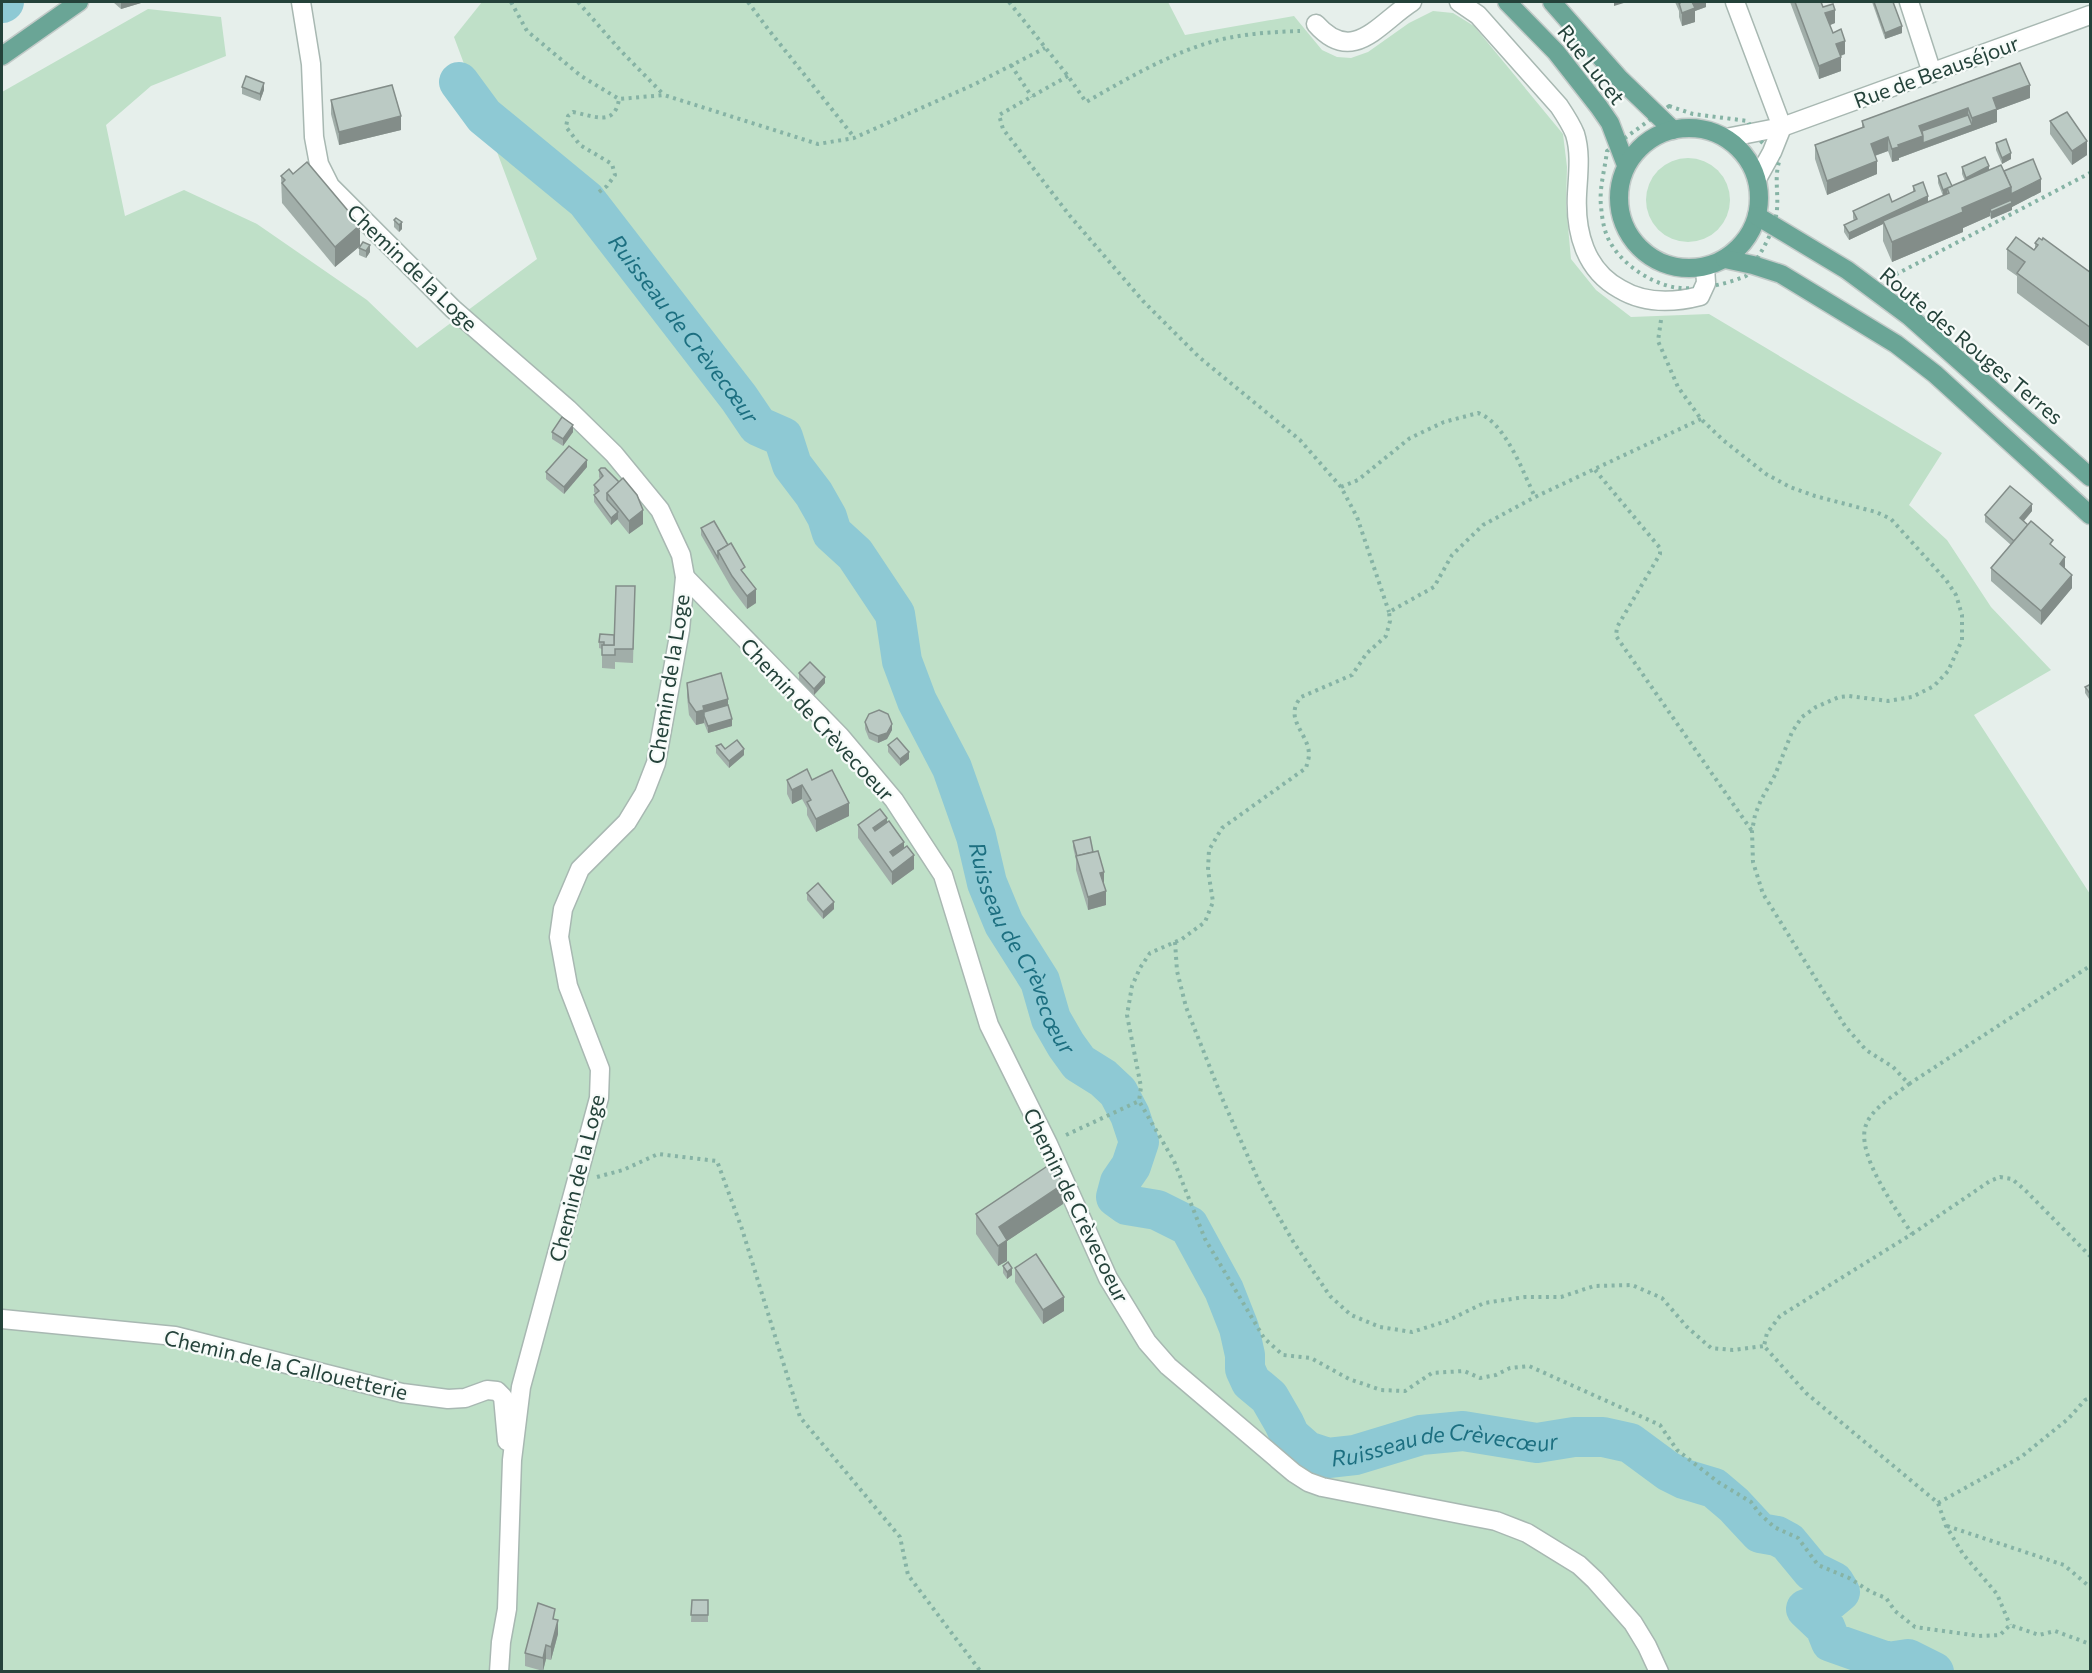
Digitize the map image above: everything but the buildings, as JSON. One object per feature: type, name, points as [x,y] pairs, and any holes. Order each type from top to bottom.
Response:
[{"type":"main road","points":[[2,56],[79,2]]},
{"type":"main road","name":"Rue Lucet","points":[[1507,2],[1556,52],[1599,106],[1610,123],[1626,165]]},
{"type":"main road","name":"Rue Lucet","points":[[1552,2],[1619,78],[1673,130]]},
{"type":"main road","points":[[1691,128],[1709,131],[1726,138],[1750,163],[1757,179],[1760,198],[1757,216],[1750,233],[1745,241],[1725,259],[1705,267],[1682,269],[1660,263],[1641,250],[1626,232],[1619,210],[1619,187],[1626,165],[1638,149],[1654,137],[1673,130],[1691,128]]},
{"type":"main road","name":"Route des Rouges Terres","points":[[1757,216],[1847,270],[1909,316],[2091,477]]},
{"type":"main road","points":[[1725,259],[1781,274],[1896,344],[1935,374],[2091,516]]},
{"type":"street","name":"Chemin de la Loge","points":[[301,2],[311,64],[314,137],[319,164],[330,186],[453,309],[568,409],[614,454],[660,510],[681,555],[684,577],[680,630],[656,763],[644,794],[627,822],[580,869],[563,909],[559,937],[568,986],[600,1069],[599,1098],[521,1387],[512,1460],[507,1609],[501,1642],[500,1671]]},
{"type":"street","points":[[1321,29],[1332,39],[1344,42],[1358,40],[1383,26],[1412,2]]},
{"type":"street","points":[[1459,2],[1478,15],[1569,120],[1576,136],[1578,152],[1578,225],[1586,254],[1601,276],[1626,293],[1647,300],[1688,299],[1700,296],[1706,283],[1705,267]]},
{"type":"street","points":[[1736,2],[1782,128],[1757,179]]},
{"type":"street","points":[[1909,2],[1932,73]]},
{"type":"street","name":"Rue de Beauséjour","points":[[1726,138],[1782,128],[2091,15]]},
{"type":"street","name":"Chemin de Crèvecoeur","points":[[684,577],[840,736],[894,800],[943,874],[989,1025],[1048,1144],[1108,1278],[1147,1342],[1168,1366],[1294,1473],[1308,1482],[1322,1487],[1496,1521],[1512,1526],[1544,1543],[1579,1565],[1595,1580],[1633,1623],[1659,1671]]},
{"type":"street","name":"Chemin de la Callouetterie","points":[[2,1319],[175,1336],[402,1393],[448,1399],[465,1398],[487,1390],[497,1391],[503,1397],[506,1437],[512,1460]]},
{"type":"path","points":[[511,2],[527,31],[581,76],[619,99],[664,95],[818,144],[854,138],[975,84],[1045,48]]},
{"type":"path","points":[[578,2],[664,95]]},
{"type":"path","points":[[748,2],[854,138]]},
{"type":"path","points":[[1009,2],[1086,102],[1165,60],[1208,42],[1245,35],[1321,29]]},
{"type":"path","points":[[1011,65],[1032,97]]},
{"type":"path","points":[[1068,76],[999,115],[1003,129],[1070,216],[1143,301],[1199,357],[1300,440],[1341,487],[1357,517],[1389,612],[1390,621],[1386,636],[1366,653],[1352,675],[1301,697],[1295,704],[1293,714],[1307,745],[1309,756],[1306,768],[1222,828],[1209,850],[1208,870],[1213,903],[1205,922],[1175,942],[1150,953],[1132,986],[1127,1015],[1141,1087],[1138,1102],[1174,1161],[1204,1239],[1264,1338],[1283,1355],[1311,1358],[1349,1379],[1381,1390],[1405,1391],[1432,1374],[1464,1371],[1480,1378],[1496,1375],[1510,1368],[1529,1366],[1660,1425],[1677,1449],[1718,1482],[1751,1502],[1774,1527],[1798,1538],[1818,1565],[1886,1598],[1895,1611],[1915,1627],[1979,1636],[2000,1635],[2010,1625]]},
{"type":"path","points":[[599,192],[615,175],[612,164],[580,145],[566,127],[568,116],[573,112],[599,118],[611,116],[617,111],[619,99]]},
{"type":"path","points":[[1669,106],[1693,114],[1748,121],[1753,134],[1779,159],[1775,182],[1777,214],[1746,276],[1704,288],[1673,287],[1635,270],[1609,242],[1603,223],[1601,189],[1607,151],[1657,114],[1669,106]]},
{"type":"path","points":[[1872,289],[1902,270],[2091,173]]},
{"type":"path","points":[[1663,301],[1658,341],[1678,387],[1701,419],[1723,440],[1766,474],[1815,496],[1876,512],[1891,519],[1946,580],[1956,595],[1962,615],[1962,640],[1948,671],[1934,686],[1912,697],[1888,701],[1839,697],[1816,707],[1802,717],[1792,732],[1775,775],[1761,800],[1752,831],[1753,862],[1763,894],[1845,1026],[1866,1050],[1893,1067],[1909,1084]]},
{"type":"path","points":[[1341,487],[1358,480],[1410,438],[1444,422],[1478,413],[1492,421],[1505,437],[1536,497]]},
{"type":"path","points":[[1389,612],[1434,587],[1452,555],[1483,525],[1536,497],[1701,419]]},
{"type":"path","points":[[1595,470],[1660,548],[1660,554],[1617,627],[1616,636],[1752,831]]},
{"type":"path","points":[[1175,942],[1177,971],[1186,1007],[1222,1098],[1261,1186],[1294,1243],[1330,1296],[1351,1315],[1380,1327],[1412,1332],[1447,1321],[1484,1303],[1525,1298],[1561,1298],[1594,1286],[1632,1285],[1662,1298],[1687,1327],[1712,1348],[1733,1350],[1764,1346]]},
{"type":"path","points":[[1912,1234],[1868,1161],[1864,1143],[1865,1126],[1881,1104],[1909,1084],[2091,966]]},
{"type":"path","points":[[1048,1144],[1138,1102]]},
{"type":"path","points":[[577,1182],[623,1170],[658,1154],[717,1161],[742,1229],[800,1417],[900,1538],[908,1575],[981,1671]]},
{"type":"path","points":[[1764,1346],[1767,1333],[1780,1316],[1912,1234],[1990,1181],[2000,1177],[2012,1179],[2025,1190],[2091,1256]]},
{"type":"path","points":[[1764,1346],[1806,1393],[1938,1503],[1946,1526],[1963,1554],[1997,1594],[2010,1625],[2039,1635],[2055,1631],[2091,1644]]},
{"type":"path","points":[[1938,1503],[2021,1457],[2068,1419],[2085,1400],[2091,1398]]},
{"type":"path","points":[[1946,1526],[2064,1565],[2091,1587]]},
{"type":"green space","points":[[482,2],[1168,2],[1185,35],[1294,16],[1322,50],[1337,57],[1351,58],[1368,52],[1409,23],[1433,11],[1453,13],[1474,26],[1563,134],[1567,167],[1566,205],[1571,259],[1596,290],[1631,317],[1709,314],[1942,453],[1909,505],[1947,540],[1991,607],[2051,670],[1974,715],[2090,894],[2090,1671],[2,1672],[2,92],[148,9],[221,17],[226,56],[151,86],[106,125],[125,216],[184,190],[257,224],[367,300],[417,348],[537,259],[454,37]]},
{"type":"green space","points":[[1688,158],[1704,161],[1718,170],[1727,184],[1730,200],[1727,216],[1718,230],[1704,239],[1688,242],[1672,239],[1658,230],[1649,216],[1646,200],[1649,184],[1658,170],[1672,161]]},
{"type":"waterway","name":"Ruisseau de Crèvecœur","points":[[459,82],[484,116],[586,200],[739,398],[758,426],[783,437],[792,465],[814,494],[827,517],[832,533],[855,554],[895,614],[902,661],[917,701],[952,768],[976,836],[987,883],[1004,924],[1040,981],[1051,1019],[1066,1045],[1079,1063],[1103,1078],[1118,1092],[1130,1115],[1139,1142],[1131,1166],[1120,1182],[1116,1197],[1127,1205],[1157,1210],[1189,1226],[1224,1290],[1239,1328],[1245,1355],[1245,1369],[1251,1382],[1269,1397],[1290,1436],[1307,1451],[1328,1458],[1355,1455],[1421,1435],[1463,1431],[1537,1443],[1574,1437],[1603,1437],[1630,1443],[1668,1471],[1684,1479],[1714,1488],[1734,1505],[1760,1533],[1777,1536],[1788,1542],[1812,1571],[1834,1582],[1840,1592],[1828,1602],[1806,1609],[1825,1627],[1831,1642],[1888,1662],[1908,1659],[1934,1672]]}]
